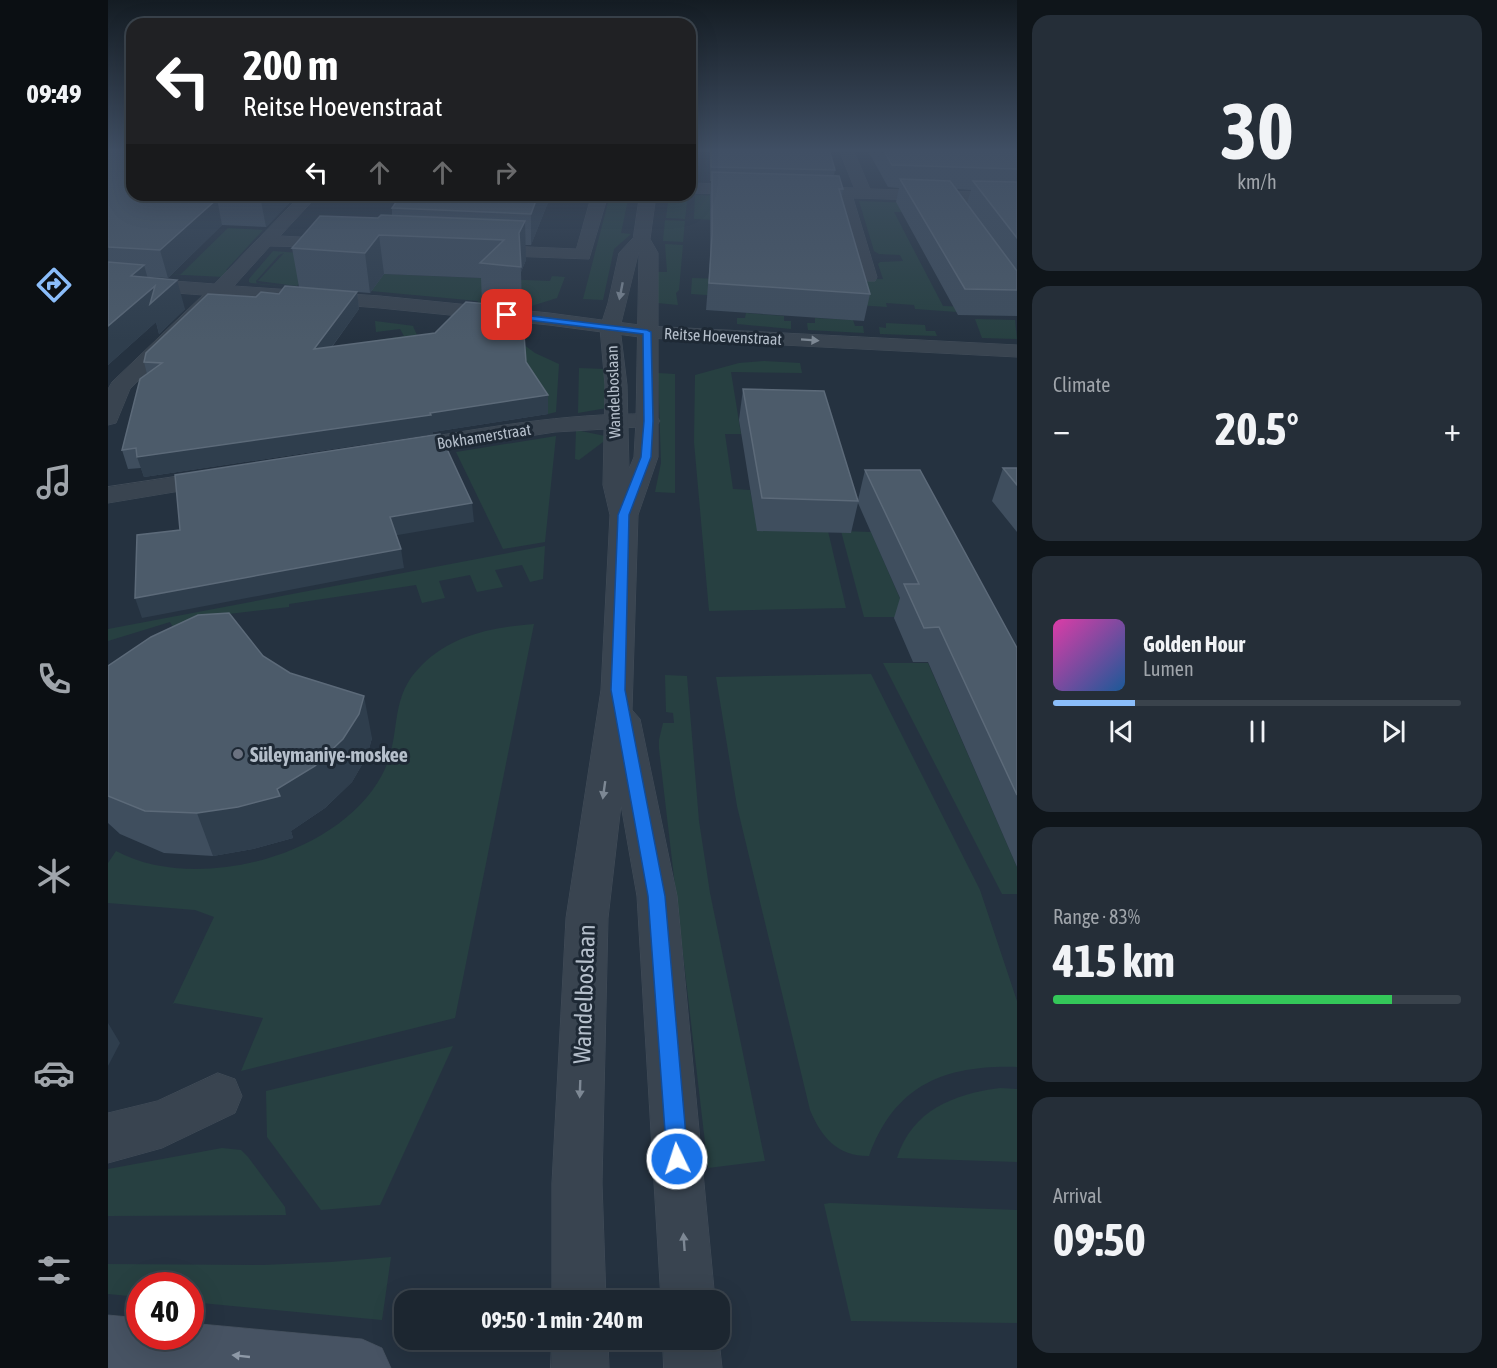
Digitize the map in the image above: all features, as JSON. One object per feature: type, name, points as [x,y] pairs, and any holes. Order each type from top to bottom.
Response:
[{"type":"main road","points":[[108,1343],[362,1368]]},
{"type":"street","points":[[108,418],[120,387],[220,289],[293,213]]},
{"type":"street","points":[[466,250],[583,255],[595,213]]},
{"type":"street","name":"Wandelboslaan","points":[[579,1290],[577,1175],[587,918],[618,690],[624,515],[616,485],[616,385],[610,328],[618,303],[628,253],[641,239],[645,213]]},
{"type":"street","points":[[850,213],[868,277]]},
{"type":"street","name":"Wandelboslaan","points":[[624,515],[646,457],[649,253],[641,239]]},
{"type":"street","points":[[266,241],[360,245]]},
{"type":"street","name":"Reitse Hoevenstraat","points":[[108,282],[414,306],[647,332],[1017,351]]},
{"type":"street","name":"Bokhamerstraat","points":[[374,453],[571,422],[616,419],[648,421]]},
{"type":"street","points":[[108,495],[247,473]]},
{"type":"street","name":"Wandelboslaan","points":[[618,690],[657,896],[687,1290]]},
{"type":"street","points":[[108,1138],[162,1124],[218,1096]]},
{"type":"street","points":[[580,1350],[580,1368]]},
{"type":"street","points":[[692,1350],[693,1368]]},
{"type":"green space","points":[[605,213],[625,213],[621,233],[631,234],[614,249],[603,300],[583,299]]},
{"type":"green space","points":[[667,213],[686,213],[685,219],[666,218]]},
{"type":"green space","points":[[694,213],[721,213],[716,220],[694,219]]},
{"type":"green space","points":[[863,213],[894,213],[943,306],[968,307],[971,313],[915,309],[914,305],[886,303],[887,307],[691,294],[692,278],[883,279],[878,264],[880,262],[903,261],[900,255],[879,254],[874,251]]},
{"type":"green space","points":[[665,220],[685,221],[683,242],[663,241]]},
{"type":"green space","points":[[228,228],[263,230],[226,270],[231,270],[223,277],[180,275]]},
{"type":"green space","points":[[665,244],[683,245],[679,290],[676,293],[678,305],[657,303],[655,272],[667,272]]},
{"type":"green space","points":[[273,251],[313,254],[305,277],[297,286],[258,281],[284,253],[279,255],[256,281],[257,284],[249,282],[249,279]]},
{"type":"green space","points":[[314,271],[550,281],[552,276],[565,277],[557,298],[522,309],[477,303],[478,301],[307,285]]},
{"type":"green space","points":[[746,313],[784,316],[784,321],[791,321],[791,329],[737,324],[737,318],[745,318]]},
{"type":"green space","points":[[815,318],[853,320],[855,326],[863,326],[864,333],[808,330],[807,323],[815,323]]},
{"type":"green space","points":[[975,319],[1015,320],[1017,339],[982,338]]},
{"type":"green space","points":[[375,321],[430,328],[413,326],[417,335],[360,343],[404,336],[400,329],[376,332]]},
{"type":"green space","points":[[886,323],[925,325],[926,331],[935,331],[937,336],[880,334],[879,327],[886,328]]},
{"type":"green space","points":[[523,344],[535,353],[559,364],[556,412],[548,414],[527,382]]},
{"type":"green space","points":[[764,361],[800,363],[802,373],[731,372],[741,434],[725,434],[733,489],[750,490],[758,531],[828,531],[846,608],[709,611],[694,442],[695,375],[739,363]]},
{"type":"green space","points":[[579,368],[605,369],[607,408],[578,413]]},
{"type":"green space","points":[[658,373],[675,374],[675,493],[655,492],[661,463]]},
{"type":"green space","points":[[576,430],[605,436],[603,442],[579,460],[575,459]]},
{"type":"green space","points":[[556,436],[545,542],[503,549],[456,452]]},
{"type":"green space","points":[[841,531],[871,532],[908,617],[864,617]]},
{"type":"green space","points":[[545,546],[543,579],[530,582],[522,565],[495,570],[503,587],[477,592],[470,575],[439,581],[445,598],[422,603],[416,585],[289,604],[289,607],[220,615],[173,627],[170,622],[108,641],[108,629]]},
{"type":"green space","points":[[534,624],[455,1018],[241,1071],[263,1018],[174,1003],[172,1006],[214,917],[195,910],[108,903],[108,863],[116,851],[149,863],[185,869],[224,867],[262,860],[300,846],[333,828],[361,804],[382,775],[392,746],[399,705],[404,691],[421,666],[446,647],[473,634],[503,627]]},
{"type":"green space","points":[[883,663],[928,663],[1017,867],[1017,894],[1002,894]]},
{"type":"green space","points":[[871,674],[980,890],[1017,1001],[1017,1067],[967,1070],[925,1084],[908,1096],[893,1112],[880,1132],[869,1156],[848,1153],[832,1144],[820,1129],[810,1110],[737,806],[716,677]]},
{"type":"green space","points":[[665,675],[687,676],[699,821],[710,893],[765,1161],[708,1168],[659,749],[663,723],[674,723],[673,713],[666,712]]},
{"type":"green space","points":[[453,1046],[380,1205],[321,1210],[267,1137],[266,1091]]},
{"type":"green space","points":[[1000,1088],[1017,1089],[1017,1162],[897,1158],[904,1141],[913,1128],[937,1107],[967,1095]]},
{"type":"green space","points":[[222,1148],[241,1150],[248,1157],[285,1207],[286,1215],[108,1216],[108,1169]]},
{"type":"green space","points":[[824,1204],[1017,1210],[1017,1323],[851,1321]]},
{"type":"green space","points":[[391,1257],[382,1320],[204,1303],[204,1272],[126,1272],[126,1296],[108,1294],[108,1264],[263,1265]]},
{"type":"building","points":[[108,213],[202,213],[160,250],[108,247]]},
{"type":"building","points":[[712,213],[846,213],[870,294],[709,283]]},
{"type":"building","points":[[920,213],[974,213],[1017,271],[1017,290],[965,289]]},
{"type":"building","points":[[998,213],[1017,213],[1017,238]]},
{"type":"building","points":[[381,215],[525,221],[519,233],[521,267],[480,263],[504,240],[379,235],[365,253],[292,248],[320,216],[378,218]]},
{"type":"building","points":[[108,262],[144,265],[131,276],[177,280],[150,304],[155,286],[108,326]]},
{"type":"building","points":[[285,286],[357,292],[314,349],[435,333],[466,302],[522,307],[526,362],[548,395],[430,413],[431,415],[137,457],[136,448],[122,450],[140,379],[162,363],[144,362],[146,353],[208,294],[256,297],[261,292],[279,294]]},
{"type":"building","points":[[743,389],[824,391],[858,501],[762,498]]},
{"type":"building","points":[[440,434],[472,503],[390,517],[401,549],[135,598],[137,535],[180,530],[175,475]]},
{"type":"building","points":[[1003,468],[1017,468],[1017,485]]},
{"type":"building","points":[[865,470],[920,470],[1017,648],[1017,795],[939,627],[924,628],[904,584],[919,584]]},
{"type":"building","name":"Süleymaniye-moskee","points":[[229,613],[263,656],[290,673],[364,696],[359,714],[343,739],[315,766],[277,789],[280,796],[238,807],[197,813],[145,811],[108,796],[108,666],[151,637],[198,615]]},
{"type":"place","name":"Süleymaniye-moskee","points":[[238,754]]},
{"type":"route","points":[[507,315],[647,332],[646,457],[624,515],[618,690],[657,896],[677,1159]]}]
